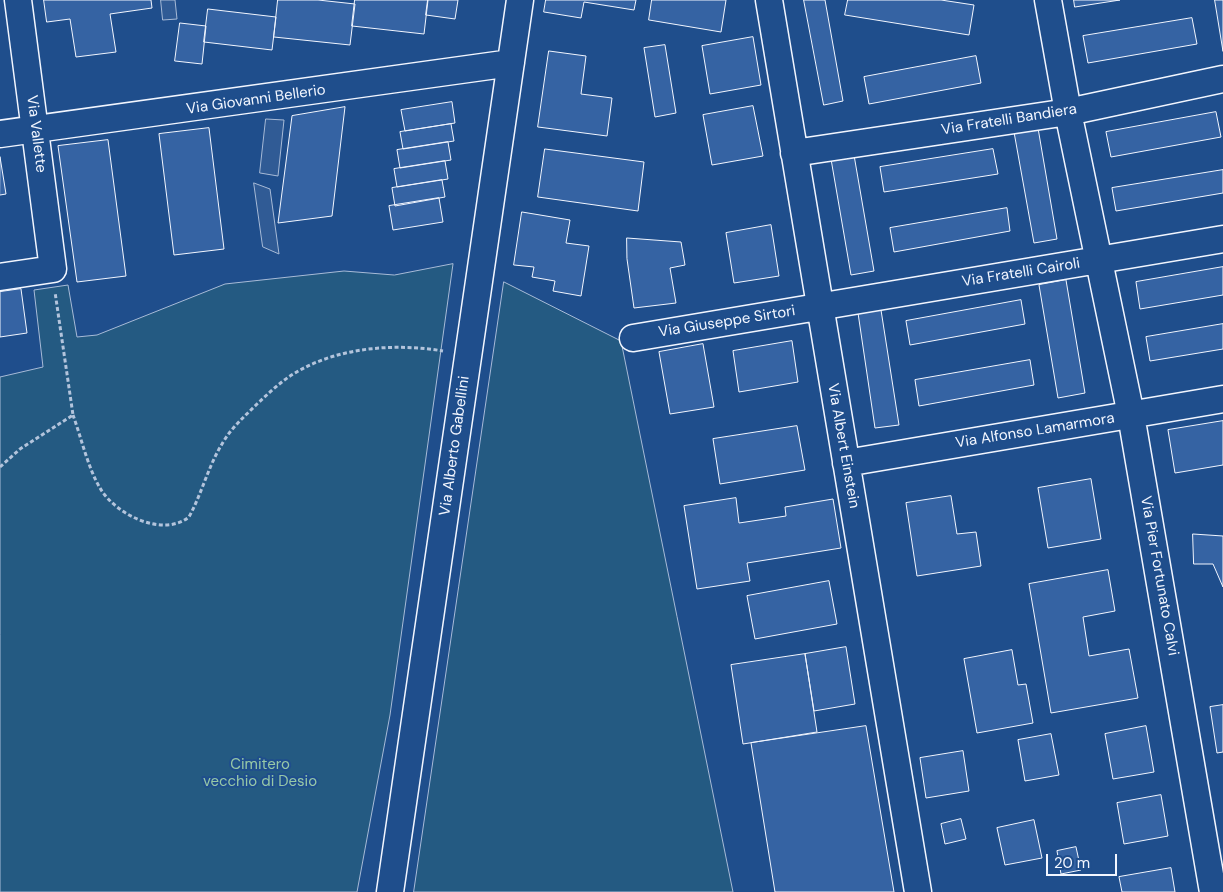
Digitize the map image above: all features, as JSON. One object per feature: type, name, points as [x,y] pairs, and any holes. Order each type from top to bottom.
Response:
[{"type":"street","name":"Via Vallette","points":[[18,0],[53,269]]},
{"type":"street","name":"Via Alberto Gabellini","points":[[390,892],[520,0]]},
{"type":"street","name":"Via Albert Einstein","points":[[769,0],[918,892]]},
{"type":"street","name":"Via Pier Fortunato Calvi","points":[[1048,0],[1068,112],[1131,415],[1213,892]]},
{"type":"street","name":"Via Giovanni Bellerio","points":[[0,134],[511,63]]},
{"type":"street","name":"Via Fratelli Bandiera","points":[[794,153],[1068,112],[1223,79]]},
{"type":"street","name":"Via Fratelli Cairoli","points":[[820,307],[1223,239]]},
{"type":"street","points":[[0,277],[53,269]]},
{"type":"street","name":"Via Giuseppe Sirtori","points":[[633,338],[820,307]]},
{"type":"street","name":"Via Alfonso Lamarmora","points":[[846,463],[1223,399]]},
{"type":"path","points":[[53,269],[73,415],[99,487],[108,499],[132,515],[152,524],[172,525],[189,517],[216,454],[233,428],[269,392],[296,372],[334,357],[370,349],[417,348],[450,352]]},
{"type":"path","points":[[0,467],[20,449],[73,415]]},
{"type":"green space","name":"Cimitero vecchio di Desio","points":[[453,264],[390,715],[357,892],[0,892],[0,377],[43,367],[34,290],[68,285],[77,337],[97,335],[225,284],[344,271],[394,275]]},
{"type":"green space","points":[[504,282],[621,341],[733,892],[414,892]]},
{"type":"shaded area","points":[[161,0],[175,0],[177,19],[163,20]]},
{"type":"shaded area","points":[[266,119],[284,120],[278,176],[260,173]]},
{"type":"shaded area","points":[[254,183],[270,189],[279,254],[263,247]]},
{"type":"building","points":[[44,0],[151,0],[152,8],[110,14],[116,52],[76,57],[70,19],[47,22]]},
{"type":"building","points":[[278,0],[318,0],[355,4],[350,45],[274,37]]},
{"type":"building","points":[[355,0],[428,0],[424,34],[352,26]]},
{"type":"building","points":[[428,0],[458,0],[455,19],[426,15]]},
{"type":"building","points":[[546,0],[636,0],[634,10],[584,2],[581,18],[544,12]]},
{"type":"building","points":[[652,0],[726,0],[721,32],[649,20]]},
{"type":"building","points":[[804,0],[825,0],[843,101],[824,105]]},
{"type":"building","points":[[848,0],[941,0],[974,5],[969,35],[845,15]]},
{"type":"building","points":[[1074,0],[1120,0],[1075,7]]},
{"type":"building","points":[[1215,0],[1223,0],[1223,51]]},
{"type":"building","points":[[208,9],[276,17],[272,50],[204,42]]},
{"type":"building","points":[[1192,18],[1197,44],[1088,63],[1083,36]]},
{"type":"building","points":[[180,23],[206,26],[202,64],[175,61]]},
{"type":"building","points":[[753,37],[761,85],[710,94],[702,46]]},
{"type":"building","points":[[665,45],[676,113],[655,117],[644,48]]},
{"type":"building","points":[[549,51],[586,56],[581,94],[612,98],[607,136],[538,127]]},
{"type":"building","points":[[976,56],[981,83],[869,104],[864,77]]},
{"type":"building","points":[[452,102],[455,123],[405,131],[401,110]]},
{"type":"building","points":[[753,106],[763,156],[712,165],[703,115]]},
{"type":"building","points":[[345,107],[332,216],[278,223],[292,116]]},
{"type":"building","points":[[1216,112],[1221,137],[1111,157],[1106,132]]},
{"type":"building","points":[[451,124],[454,141],[403,149],[400,132]]},
{"type":"building","points":[[209,128],[224,249],[174,255],[159,134]]},
{"type":"building","points":[[1038,128],[1057,239],[1034,243],[1014,132]]},
{"type":"building","points":[[108,140],[126,276],[77,282],[58,146]]},
{"type":"building","points":[[448,142],[451,160],[400,168],[397,150]]},
{"type":"building","points":[[545,149],[644,162],[638,211],[538,197]]},
{"type":"building","points":[[993,149],[998,174],[884,192],[880,167]]},
{"type":"building","points":[[854,155],[874,271],[851,275],[831,159]]},
{"type":"building","points":[[0,157],[6,194],[0,195]]},
{"type":"building","points":[[445,161],[448,179],[397,187],[394,169]]},
{"type":"building","points":[[1223,170],[1223,193],[1116,211],[1112,188]]},
{"type":"building","points":[[442,180],[445,197],[395,206],[392,188]]},
{"type":"building","points":[[439,198],[443,222],[393,230],[389,206]]},
{"type":"building","points":[[1007,208],[1010,231],[894,252],[890,228]]},
{"type":"building","points":[[522,212],[570,220],[566,243],[589,246],[581,296],[553,291],[555,281],[532,277],[534,267],[514,265]]},
{"type":"building","points":[[771,225],[779,276],[734,283],[726,233]]},
{"type":"building","points":[[627,238],[681,242],[685,265],[670,268],[676,303],[634,308],[627,259]]},
{"type":"building","points":[[1223,267],[1223,295],[1140,309],[1136,282]]},
{"type":"building","points":[[1066,280],[1085,393],[1058,398],[1039,285]]},
{"type":"building","points":[[21,289],[27,333],[0,337],[0,292]]},
{"type":"building","points":[[1021,300],[1025,324],[910,345],[906,321]]},
{"type":"building","points":[[881,310],[899,425],[875,428],[858,313]]},
{"type":"building","points":[[1223,324],[1223,349],[1150,361],[1146,337]]},
{"type":"building","points":[[792,341],[798,382],[739,392],[733,351]]},
{"type":"building","points":[[703,344],[714,407],[670,414],[659,352]]},
{"type":"building","points":[[1030,360],[1034,385],[919,406],[915,380]]},
{"type":"building","points":[[1223,421],[1223,465],[1175,473],[1168,430]]},
{"type":"building","points":[[797,426],[805,470],[720,484],[713,439]]},
{"type":"building","points":[[1091,479],[1101,539],[1048,548],[1038,488]]},
{"type":"building","points":[[951,496],[957,534],[976,532],[981,566],[917,576],[906,503]]},
{"type":"building","points":[[736,498],[739,523],[786,516],[785,507],[833,499],[841,548],[747,563],[750,581],[697,589],[684,506]]},
{"type":"building","points":[[1193,534],[1223,536],[1223,587],[1213,564],[1194,564]]},
{"type":"building","points":[[1108,570],[1115,611],[1083,617],[1089,656],[1129,649],[1138,698],[1051,713],[1029,584]]},
{"type":"building","points":[[829,581],[837,624],[755,639],[747,596]]},
{"type":"building","points":[[846,647],[855,704],[814,711],[805,654]]},
{"type":"building","points":[[1012,650],[1018,685],[1026,684],[1033,723],[977,733],[964,659]]},
{"type":"building","points":[[805,654],[817,732],[743,744],[731,665]]},
{"type":"building","points":[[1223,705],[1223,752],[1217,753],[1210,707]]},
{"type":"building","points":[[866,726],[894,892],[775,892],[751,743]]},
{"type":"building","points":[[1146,726],[1154,772],[1113,779],[1105,734]]},
{"type":"building","points":[[1051,734],[1059,775],[1025,781],[1018,740]]},
{"type":"building","points":[[963,751],[969,791],[926,798],[920,758]]},
{"type":"building","points":[[1161,795],[1168,836],[1124,844],[1117,803]]},
{"type":"building","points":[[961,819],[966,839],[945,844],[941,824]]},
{"type":"building","points":[[1034,820],[1042,858],[1005,865],[997,828]]},
{"type":"building","points":[[1076,847],[1081,870],[1061,874],[1057,851]]},
{"type":"building","points":[[1171,868],[1175,892],[1122,892],[1119,877]]}]
